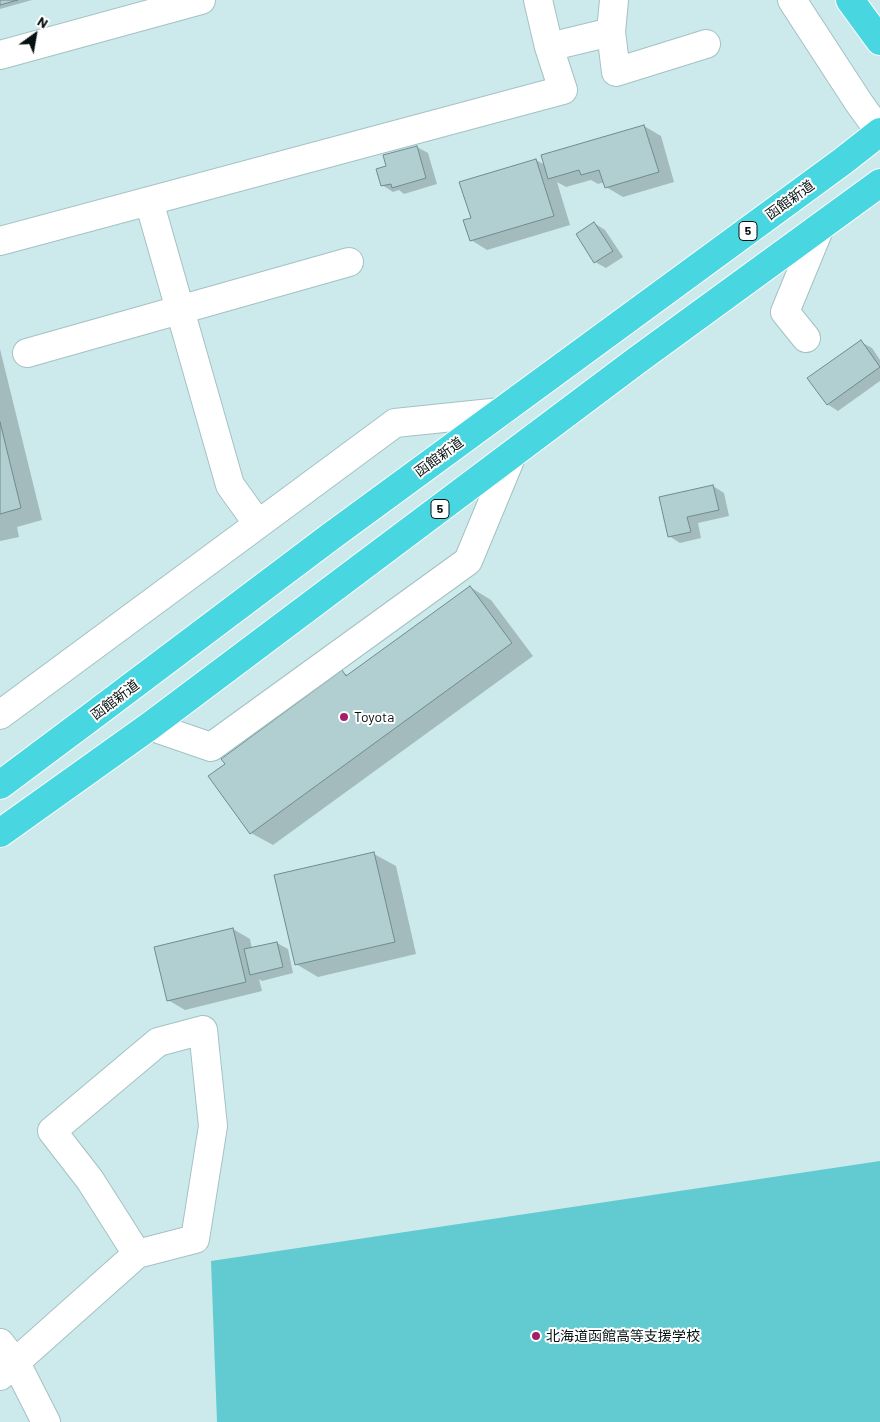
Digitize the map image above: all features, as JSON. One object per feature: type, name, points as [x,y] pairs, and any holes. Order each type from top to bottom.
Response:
[{"type":"highway","points":[[850,0],[880,41]]},
{"type":"highway","name":"函館新道","points":[[0,784],[330,537],[880,132]]},
{"type":"highway","name":"5","points":[[0,833],[150,726],[636,361],[880,183]]},
{"type":"street","points":[[0,55],[201,0]]},
{"type":"street","points":[[0,241],[562,90],[538,0]]},
{"type":"street","points":[[614,0],[610,32],[616,72],[706,44]]},
{"type":"street","points":[[792,0],[880,132]]},
{"type":"street","points":[[549,47],[610,32]]},
{"type":"street","points":[[149,201],[230,485],[258,524]]},
{"type":"street","points":[[806,338],[785,312],[820,227]]},
{"type":"street","points":[[27,353],[349,262]]},
{"type":"street","points":[[2,710],[395,423],[501,412]]},
{"type":"street","points":[[150,726],[211,747],[468,561],[512,455]]},
{"type":"street","points":[[46,1422],[5,1361],[137,1254],[195,1239],[213,1126],[203,1030],[158,1042],[52,1131],[90,1180],[137,1254]]},
{"type":"shaded area","name":"北海道函館高等支援学校","points":[[880,1161],[880,1422],[217,1422],[211,1261]]},
{"type":"building","points":[[0,0],[18,0],[0,5]]},
{"type":"building","points":[[644,125],[659,172],[605,188],[599,170],[581,175],[579,170],[548,179],[541,155]]},
{"type":"building","points":[[417,146],[426,178],[392,188],[391,184],[381,186],[376,169],[386,166],[383,155]]},
{"type":"building","points":[[536,159],[554,216],[470,241],[463,220],[471,218],[459,182]]},
{"type":"building","points":[[594,222],[613,251],[594,263],[576,234]]},
{"type":"building","points":[[861,340],[880,367],[827,405],[807,378]]},
{"type":"building","points":[[0,422],[21,508],[0,514]]},
{"type":"building","points":[[713,485],[719,510],[687,517],[691,532],[668,537],[659,497]]},
{"type":"building","name":"Toyota","points":[[470,586],[512,643],[250,834],[208,776],[225,764],[221,759],[342,670],[346,676]]},
{"type":"building","points":[[374,852],[395,942],[295,965],[274,875]]},
{"type":"building","points":[[233,928],[246,982],[167,1001],[154,947]]},
{"type":"building","points":[[277,942],[283,967],[250,975],[244,949]]},
{"type":"place","name":"Toyota","points":[[344,717]]},
{"type":"place","name":"北海道函館高等支援学校","points":[[536,1336]]}]
